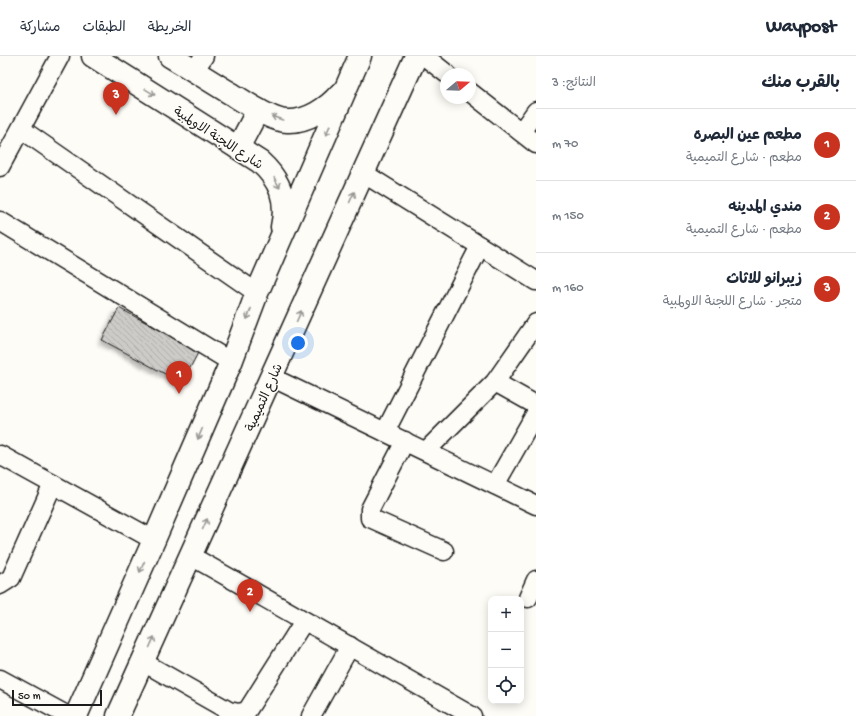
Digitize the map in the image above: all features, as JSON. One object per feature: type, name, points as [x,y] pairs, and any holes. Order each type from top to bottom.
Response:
[{"type":"main road","name":"شارع اللجنة الاولمبية","points":[[93,56],[260,162],[270,171],[281,190],[284,215],[275,255]]},
{"type":"main road","points":[[170,56],[199,64],[258,110],[287,122],[318,113],[331,105],[346,87]]},
{"type":"main road","points":[[76,716],[231,362],[258,293],[360,56]]},
{"type":"main road","name":"شارع التميمية","points":[[118,716],[416,56]]},
{"type":"main road","points":[[238,148],[258,110]]},
{"type":"street","points":[[0,167],[60,56]]},
{"type":"street","points":[[424,56],[440,69]]},
{"type":"street","points":[[476,97],[536,144]]},
{"type":"street","points":[[521,132],[536,112]]},
{"type":"street","points":[[21,129],[258,293]]},
{"type":"street","points":[[363,173],[536,282]]},
{"type":"street","points":[[0,221],[231,362]]},
{"type":"street","points":[[385,432],[480,246]]},
{"type":"street","points":[[426,451],[495,382],[536,323]]},
{"type":"street","points":[[271,377],[536,504]]},
{"type":"street","points":[[495,382],[536,405]]},
{"type":"street","points":[[495,485],[536,413]]},
{"type":"street","points":[[405,441],[370,508],[370,518],[444,551]]},
{"type":"street","points":[[0,455],[154,540]]},
{"type":"street","points":[[0,584],[11,578],[53,484]]},
{"type":"street","points":[[191,556],[472,716]]},
{"type":"street","points":[[528,598],[536,580]]},
{"type":"street","points":[[143,662],[230,712],[247,711],[304,621]]},
{"type":"street","points":[[312,716],[350,646]]},
{"type":"street","points":[[0,679],[68,716]]},
{"type":"building","points":[[119,308],[199,351],[182,383],[102,340]]},
{"type":"place","name":"زيبرانو للاثاث","points":[[116,115]]},
{"type":"place","name":"مطعم عين البصره","points":[[179,394]]},
{"type":"place","name":"مندي المدينه","points":[[250,612]]}]
